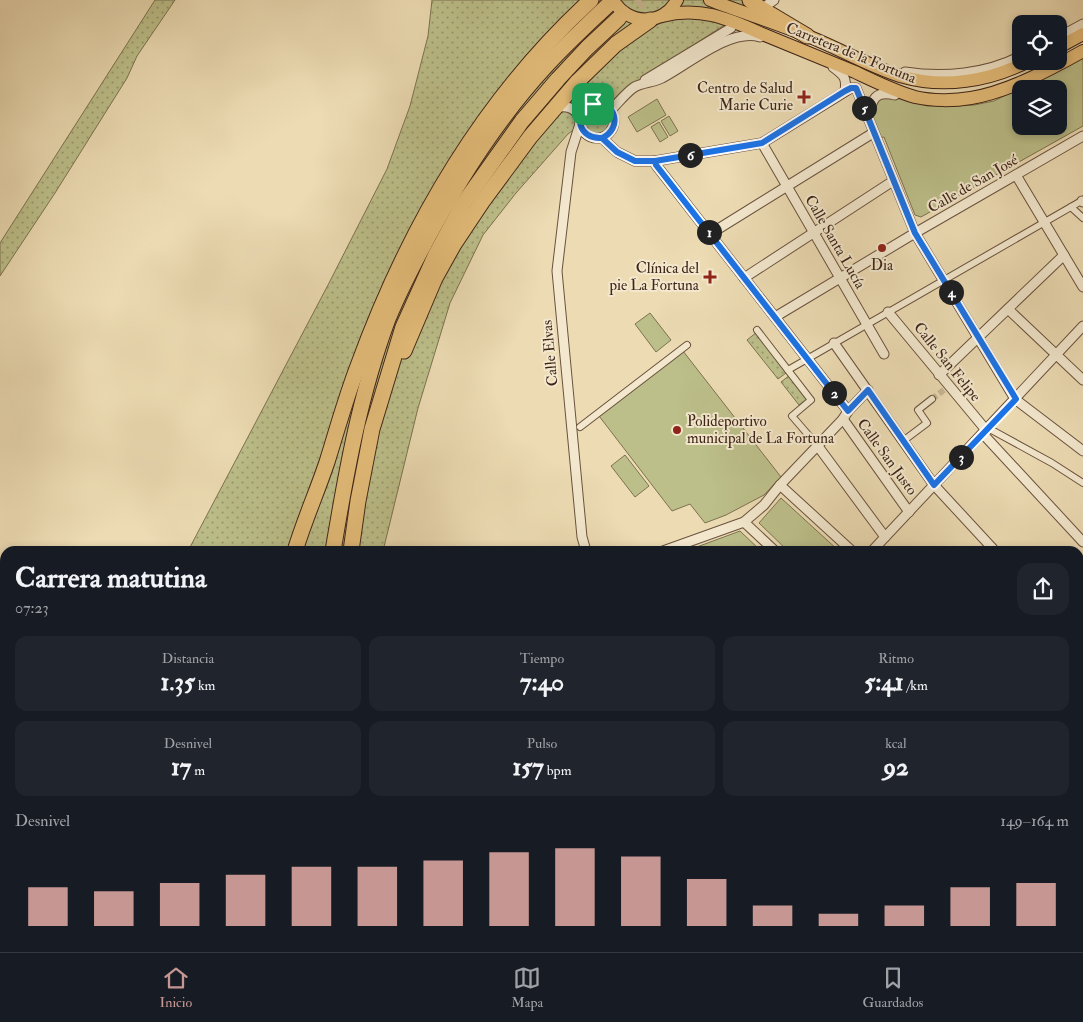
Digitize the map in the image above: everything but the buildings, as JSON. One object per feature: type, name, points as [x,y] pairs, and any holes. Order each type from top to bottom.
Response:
[{"type":"highway","points":[[750,0],[760,8],[808,36]]},
{"type":"highway","points":[[297,546],[361,357],[392,283],[415,235],[472,138],[506,91],[533,59],[588,2]]},
{"type":"highway","points":[[334,546],[356,424],[370,374],[398,296],[442,210],[495,128],[546,66],[610,2]]},
{"type":"highway","points":[[352,546],[358,500],[372,429],[403,327],[436,254],[463,204],[522,121],[587,48],[619,18]]},
{"type":"highway","points":[[372,429],[384,410],[404,353],[436,278],[454,244],[482,202],[554,108],[578,81],[616,44],[656,18]]},
{"type":"highway","points":[[326,464],[342,429],[370,350],[388,320]]},
{"type":"main road","points":[[610,2],[630,17],[642,20],[656,18],[672,8],[677,0]]},
{"type":"main road","name":"Carretera de la Fortuna","points":[[710,0],[808,36],[901,76],[927,82],[968,81],[993,76],[1012,68]]},
{"type":"main road","name":"Carretera de la Fortuna","points":[[656,18],[676,12],[701,12],[752,29],[915,97],[947,100],[990,94],[1010,87],[1083,51]]},
{"type":"main road","points":[[1067,43],[1083,34]]},
{"type":"street","points":[[1067,33],[1083,24]]},
{"type":"street","points":[[611,110],[634,87],[731,28]]},
{"type":"street","points":[[634,87],[660,79],[736,37],[754,35],[785,43]]},
{"type":"street","points":[[818,57],[844,74],[848,90]]},
{"type":"street","points":[[884,69],[936,74],[968,73],[990,69],[1012,60]]},
{"type":"street","points":[[578,81],[580,94],[593,104]]},
{"type":"street","points":[[554,108],[568,106],[574,110],[583,131],[590,136],[602,138],[617,152],[635,161],[655,161],[762,143],[848,90],[855,88],[915,233],[1016,399],[1083,451]]},
{"type":"street","points":[[868,119],[871,104],[881,93],[915,97]]},
{"type":"street","points":[[580,121],[584,109],[593,104],[603,104],[611,110],[614,115],[614,126],[602,138]]},
{"type":"street","name":"Calle Elvas","points":[[580,121],[571,152],[556,271],[582,537],[585,546]]},
{"type":"street","points":[[710,234],[873,133]]},
{"type":"street","points":[[571,152],[577,144],[590,136]]},
{"type":"street","name":"Calle de San José","points":[[775,317],[1083,136]]},
{"type":"street","name":"Calle Santa Lucía","points":[[762,143],[884,354]]},
{"type":"street","points":[[655,161],[656,165],[848,411]]},
{"type":"street","points":[[1016,176],[1083,287]]},
{"type":"street","points":[[744,278],[893,181]]},
{"type":"street","points":[[788,370],[943,279],[1083,201]]},
{"type":"street","points":[[1071,207],[1083,218]]},
{"type":"street","points":[[940,375],[1064,255]]},
{"type":"street","points":[[1008,309],[1083,380]]},
{"type":"street","name":"Calle San Felipe","points":[[888,312],[985,431],[1083,542]]},
{"type":"street","points":[[877,546],[1083,326]]},
{"type":"street","points":[[757,330],[811,400],[792,416],[817,446],[885,537]]},
{"type":"street","points":[[834,343],[934,485],[990,546]]},
{"type":"street","points":[[580,427],[687,345]]},
{"type":"street","points":[[677,546],[744,522],[764,505],[780,485],[868,390]]},
{"type":"street","points":[[903,441],[927,422],[918,410],[932,399]]},
{"type":"street","name":"Calle San Justo","points":[[843,419],[910,512]]},
{"type":"street","points":[[985,431],[1052,462],[1083,482]]},
{"type":"street","points":[[780,485],[847,546]]},
{"type":"street","points":[[744,522],[770,546]]},
{"type":"green space","points":[[155,0],[175,0],[137,56],[127,78],[0,276],[0,243]]},
{"type":"green space","points":[[432,0],[763,0],[635,83],[602,108],[610,121],[609,127],[605,131],[594,133],[588,130],[584,122],[568,134],[516,193],[483,235],[450,303],[418,408],[384,546],[191,546],[387,169],[410,106],[428,36]]},
{"type":"green space","points":[[1083,56],[1083,126],[1067,135],[1067,80],[1036,80],[1055,70],[1067,70],[1067,64]]},
{"type":"green space","points":[[1012,92],[1012,135],[1067,135],[921,217],[915,215],[884,137],[879,138],[873,120],[873,108],[880,99],[887,96],[939,106],[974,105],[994,101]]},
{"type":"green space","points":[[657,99],[666,115],[637,132],[628,117]]},
{"type":"green space","points":[[669,116],[678,131],[670,136],[661,121]]},
{"type":"green space","points":[[659,122],[668,137],[660,142],[651,127]]},
{"type":"green space","points":[[650,313],[671,340],[656,352],[635,324]]},
{"type":"green space","points":[[757,332],[786,373],[778,379],[747,340]]},
{"type":"green space","name":"Polideportivo municipal de La Fortuna","points":[[683,351],[781,477],[764,495],[726,515],[705,523],[690,504],[672,511],[599,416]]},
{"type":"green space","points":[[790,375],[808,399],[799,405],[781,382]]},
{"type":"green space","points":[[625,455],[649,486],[635,497],[611,466]]},
{"type":"green space","points":[[781,498],[834,546],[783,546],[759,523]]},
{"type":"green space","points":[[740,531],[756,546],[700,546]]},
{"type":"tunnel","points":[[619,18],[641,0]]},
{"type":"tunnel","points":[[932,399],[949,386]]},
{"type":"place","name":"Centro de Salud Marie Curie","points":[[804,97]]},
{"type":"place","name":"Dia","points":[[882,248]]},
{"type":"place","name":"Clínica del pie La Fortuna","points":[[710,277]]},
{"type":"place","name":"Polideportivo municipal de La Fortuna","points":[[677,430]]},
{"type":"route","points":[[593,104],[584,109],[580,118],[581,127],[587,135],[602,138],[617,152],[635,161],[655,161],[762,143],[845,91],[856,88],[915,233],[1016,399],[934,485],[868,390],[848,411],[656,165],[655,161],[635,161],[617,152],[602,138],[614,126],[614,115],[603,104],[593,104]]}]
